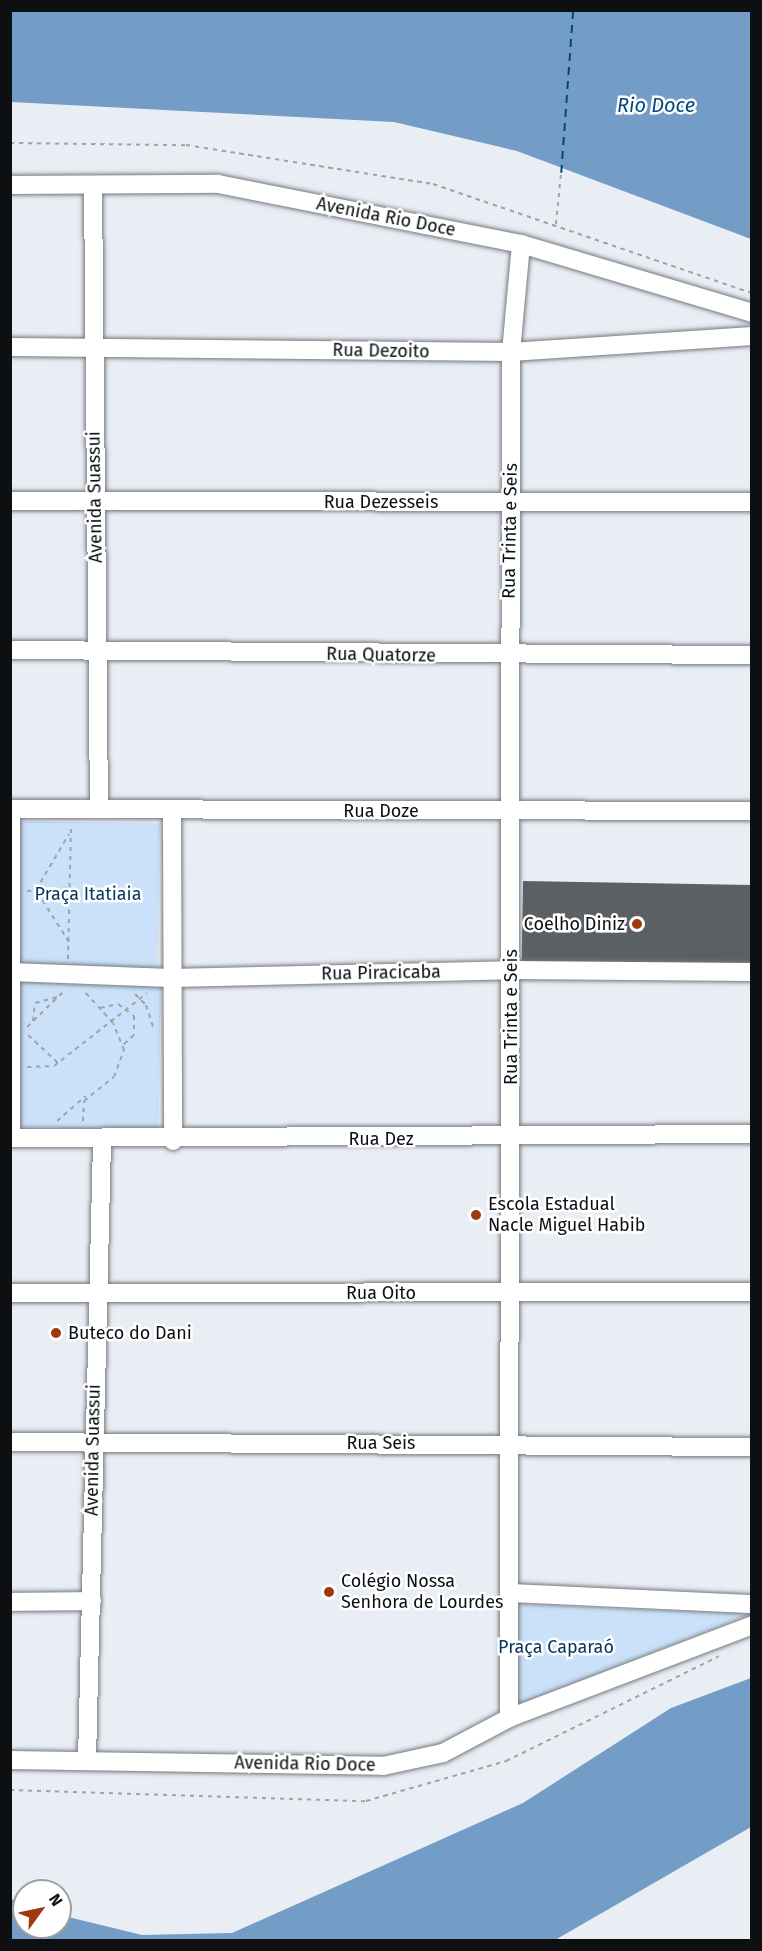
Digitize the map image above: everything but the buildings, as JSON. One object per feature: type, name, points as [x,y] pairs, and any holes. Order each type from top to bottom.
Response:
[{"type":"street","name":"Avenida Rio Doce","points":[[10,185],[218,184],[521,244],[752,314]]},
{"type":"street","name":"Avenida Suassui","points":[[93,186],[99,809]]},
{"type":"street","name":"Rua Trinta e Seis","points":[[509,1718],[509,1292],[513,810],[508,657],[512,502],[511,352],[521,244]]},
{"type":"street","name":"Rua Dezoito","points":[[10,347],[511,352],[752,336]]},
{"type":"street","name":"Rua Dezesseis","points":[[10,501],[752,502]]},
{"type":"street","name":"Rua Quatorze","points":[[10,651],[97,650],[508,657],[752,655]]},
{"type":"street","name":"Rua Doze","points":[[11,809],[172,812],[752,811]]},
{"type":"street","points":[[11,809],[11,1138]]},
{"type":"street","points":[[172,812],[173,1141]]},
{"type":"street","name":"Rua Piracicaba","points":[[11,972],[72,983],[171,978],[511,970],[752,972]]},
{"type":"street","name":"Rua Dez","points":[[11,1138],[173,1141],[752,1134]]},
{"type":"street","name":"Avenida Suassui","points":[[87,1760],[92,1601],[95,1293],[102,1141]]},
{"type":"street","name":"Rua Oito","points":[[10,1293],[752,1292]]},
{"type":"street","name":"Rua Seis","points":[[10,1442],[93,1440],[752,1447]]},
{"type":"street","points":[[509,1593],[752,1604]]},
{"type":"street","points":[[10,1602],[92,1601]]},
{"type":"street","name":"Avenida Rio Doce","points":[[10,1760],[383,1766],[443,1753],[509,1718],[752,1625]]},
{"type":"path","points":[[10,142],[186,145],[433,184],[752,293]]},
{"type":"path","points":[[556,225],[561,173]]},
{"type":"path","points":[[71,809],[69,942],[72,983],[113,1023],[123,1046]]},
{"type":"path","points":[[36,890],[70,832]]},
{"type":"path","points":[[11,892],[69,888]]},
{"type":"path","points":[[36,890],[69,942]]},
{"type":"path","points":[[58,1063],[23,1031],[72,983]]},
{"type":"path","points":[[23,1065],[43,1070],[58,1063],[130,1010],[154,987]]},
{"type":"path","points":[[127,989],[141,999],[153,1027]]},
{"type":"path","points":[[33,1021],[35,1003],[57,997]]},
{"type":"path","points":[[57,1121],[89,1094],[114,1077],[123,1046],[136,1026],[130,1010],[118,1004],[100,1008]]},
{"type":"path","points":[[83,1120],[89,1094]]},
{"type":"green space","name":"Praça Itatiaia","points":[[18,821],[160,823],[157,968],[15,966]]},
{"type":"green space","points":[[19,982],[161,984],[158,1129],[16,1127]]},
{"type":"green space","name":"Praça Caparaó","points":[[515,1604],[750,1614],[516,1706]]},
{"type":"water","name":"Rio Doce","points":[[11,10],[751,11],[751,239],[517,151],[394,122],[11,102]]},
{"type":"water","points":[[751,1678],[751,1827],[555,1940],[11,1940],[11,1899],[12,1939],[72,1939],[72,1918],[142,1935],[232,1933],[523,1803],[671,1708]]},
{"type":"ferry route","points":[[561,173],[573,10]]},
{"type":"place","name":"Coelho Diniz","points":[[637,924]]},
{"type":"place","name":"Escola Estadual Nacle Miguel Habib","points":[[476,1215]]},
{"type":"place","name":"Buteco do Dani","points":[[56,1333]]},
{"type":"place","name":"Colégio Nossa Senhora de Lourdes","points":[[329,1592]]}]
